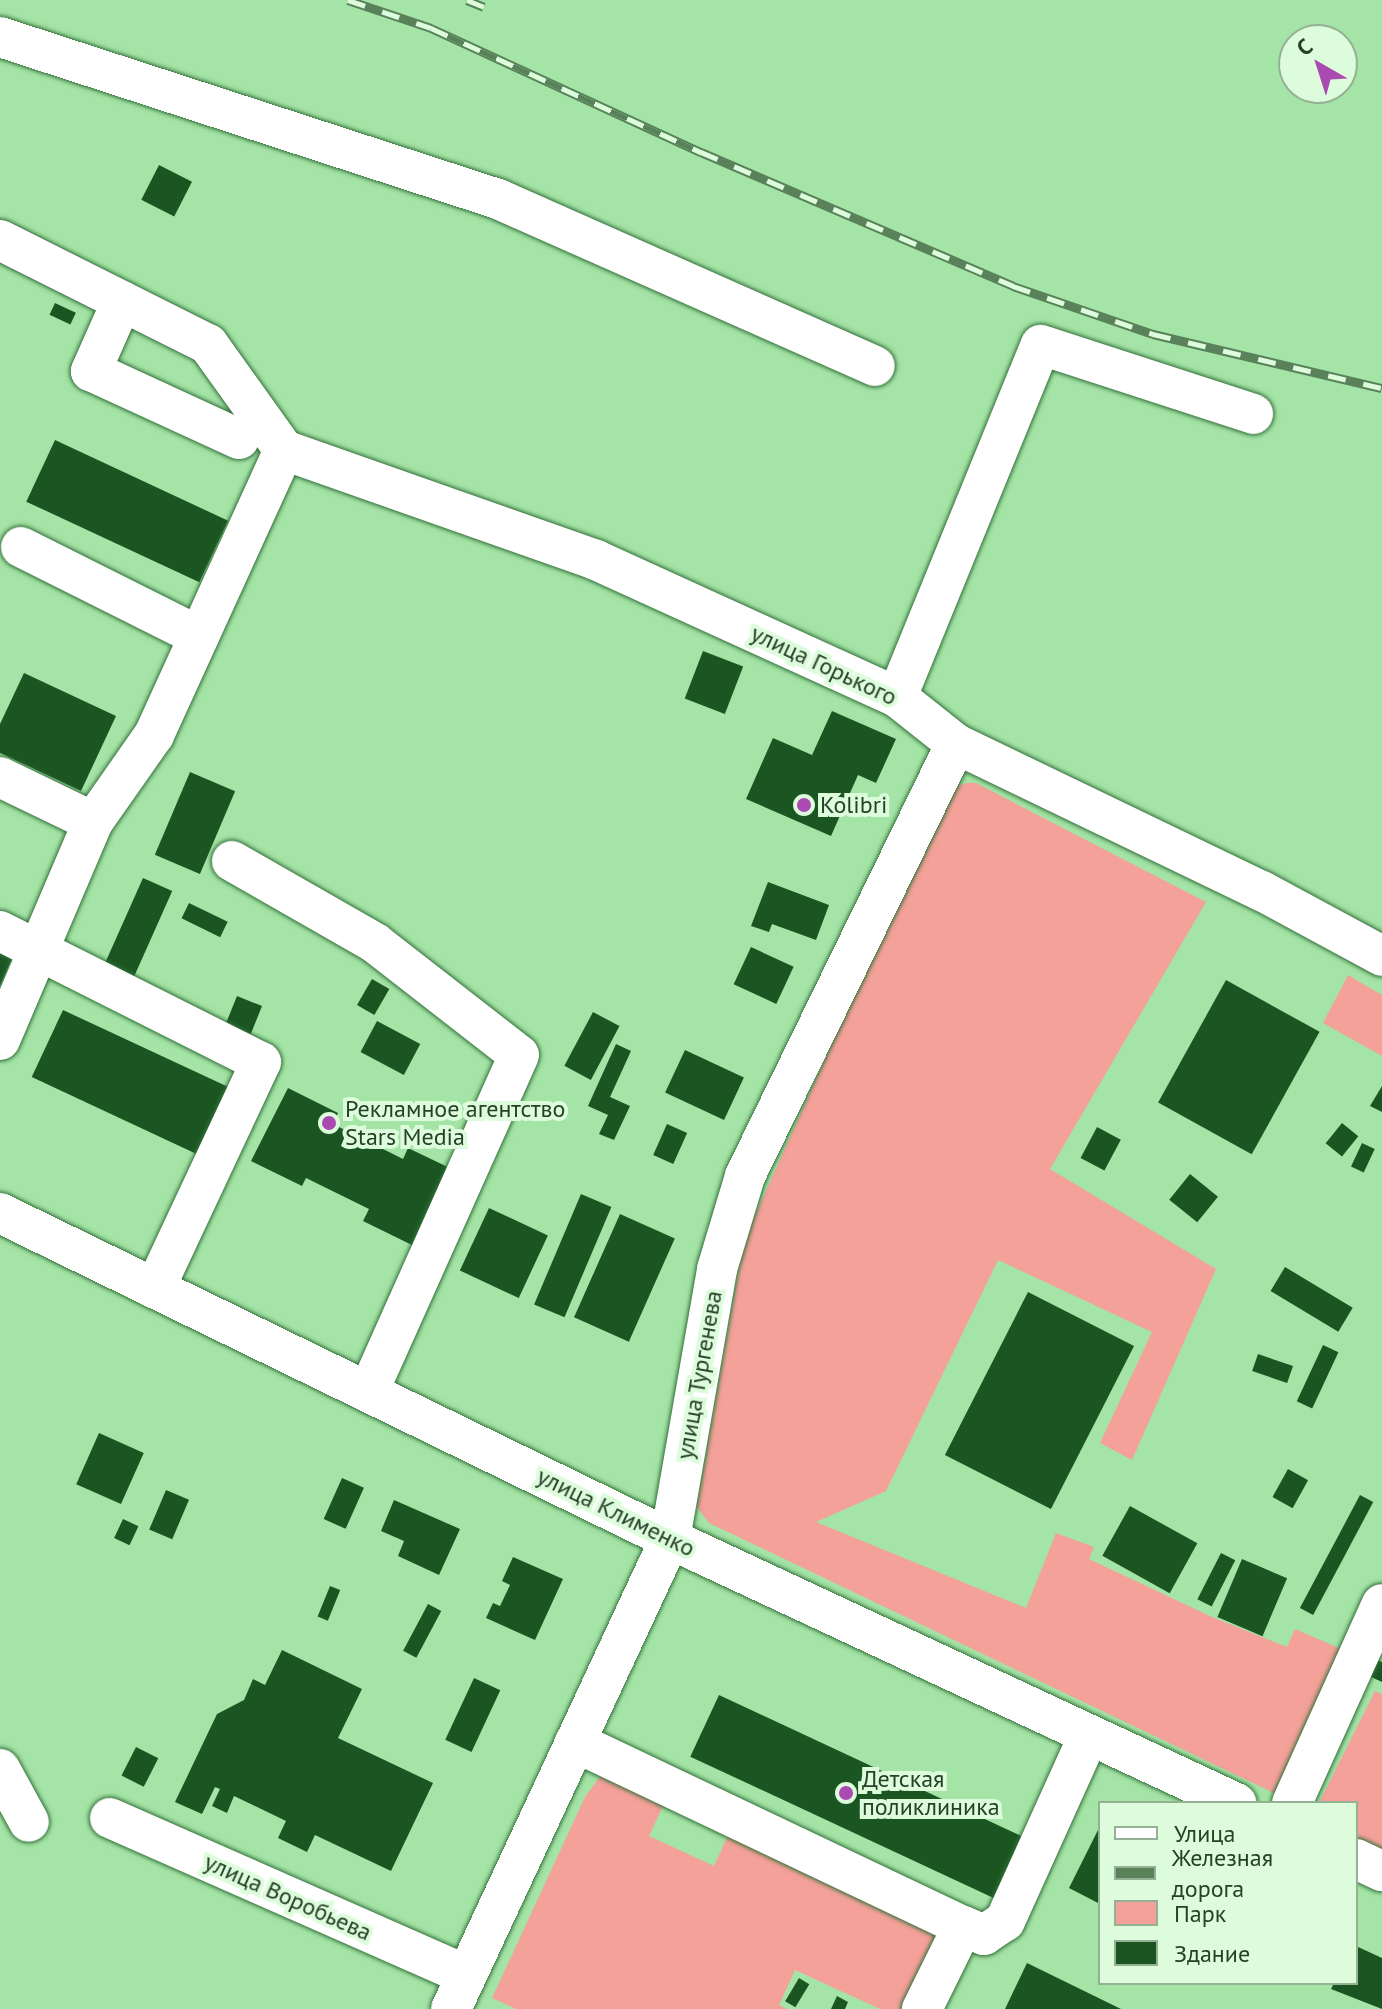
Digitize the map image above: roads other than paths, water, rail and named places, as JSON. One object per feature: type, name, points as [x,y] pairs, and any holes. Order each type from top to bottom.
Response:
[{"type":"street","points":[[0,37],[498,199],[875,366]]},
{"type":"street","points":[[0,240],[208,344],[284,450],[154,735],[93,822],[0,1040]]},
{"type":"street","points":[[122,301],[91,371],[239,439]]},
{"type":"street","points":[[897,697],[1041,345],[1253,414]]},
{"type":"street","name":"улица Горького","points":[[284,450],[596,560],[897,697],[956,744],[1377,943]]},
{"type":"street","points":[[21,547],[199,636]]},
{"type":"street","name":"улица Тургенева","points":[[458,1992],[670,1539],[717,1269],[745,1176],[956,744]]},
{"type":"street","points":[[0,777],[93,822]]},
{"type":"street","points":[[232,861],[375,943],[519,1055],[368,1392]]},
{"type":"street","points":[[0,931],[261,1062],[155,1288]]},
{"type":"street","name":"улица Клименко","points":[[0,1213],[670,1539],[1232,1801]]},
{"type":"street","points":[[1293,1801],[1382,1604]]},
{"type":"street","points":[[575,1742],[984,1935],[1005,1921],[1089,1735]]},
{"type":"street","points":[[0,1769],[29,1822]]},
{"type":"street","name":"улица Воробьева","points":[[110,1818],[458,1992]]},
{"type":"street","points":[[1358,1860],[1382,1871]]},
{"type":"street","points":[[922,2009],[963,1926]]},
{"type":"railway","points":[[348,0],[431,28],[701,152],[1013,286],[1153,334],[1382,388]]},
{"type":"railway","points":[[467,0],[484,7]]},
{"type":"place","name":"Kolibri","points":[[804,805]]},
{"type":"place","name":"Рекламное агентство Stars Media","points":[[329,1123]]},
{"type":"place","name":"Детская поликлиника","points":[[846,1793]]}]
